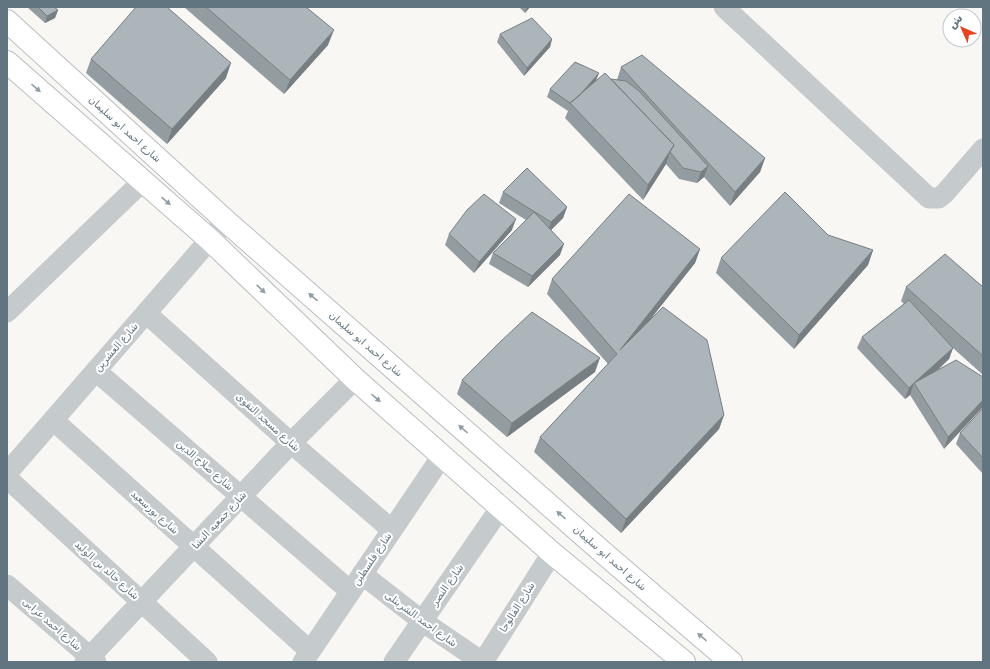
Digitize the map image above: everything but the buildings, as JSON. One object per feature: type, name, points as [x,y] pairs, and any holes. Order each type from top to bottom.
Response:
[{"type":"main road","name":"شارع احمد ابو سليمان","points":[[7,21],[226,221],[731,662]]},
{"type":"main road","points":[[7,62],[210,240],[355,379],[500,508],[684,662]]},
{"type":"main road","points":[[584,579],[608,556]]},
{"type":"street","points":[[724,7],[929,198],[939,198],[945,193],[983,149]]},
{"type":"street","points":[[7,312],[143,181]]},
{"type":"street","name":"شارع العشرين","points":[[7,473],[226,221]]},
{"type":"street","name":"شارع مسجد التقوى","points":[[146,313],[291,443],[392,530]]},
{"type":"street","name":"شارع صلاح الدين","points":[[96,371],[242,496],[356,583]]},
{"type":"street","name":"شارع جمعيه النشا","points":[[91,660],[142,601],[291,443],[355,379]]},
{"type":"street","name":"شارع بورسعيد","points":[[53,420],[194,547],[306,657]]},
{"type":"street","name":"شارع فلسطين","points":[[306,657],[442,456]]},
{"type":"street","name":"شارع خالد بن الوليد","points":[[7,478],[207,662]]},
{"type":"street","name":"شارع النصر","points":[[394,662],[500,508]]},
{"type":"street","name":"شارع الفالوجا","points":[[482,662],[552,553]]},
{"type":"street","name":"شارع احمد الشربتلى","points":[[356,583],[422,621],[482,662]]},
{"type":"street","name":"شارع احمد عرابى","points":[[7,586],[91,660]]}]
